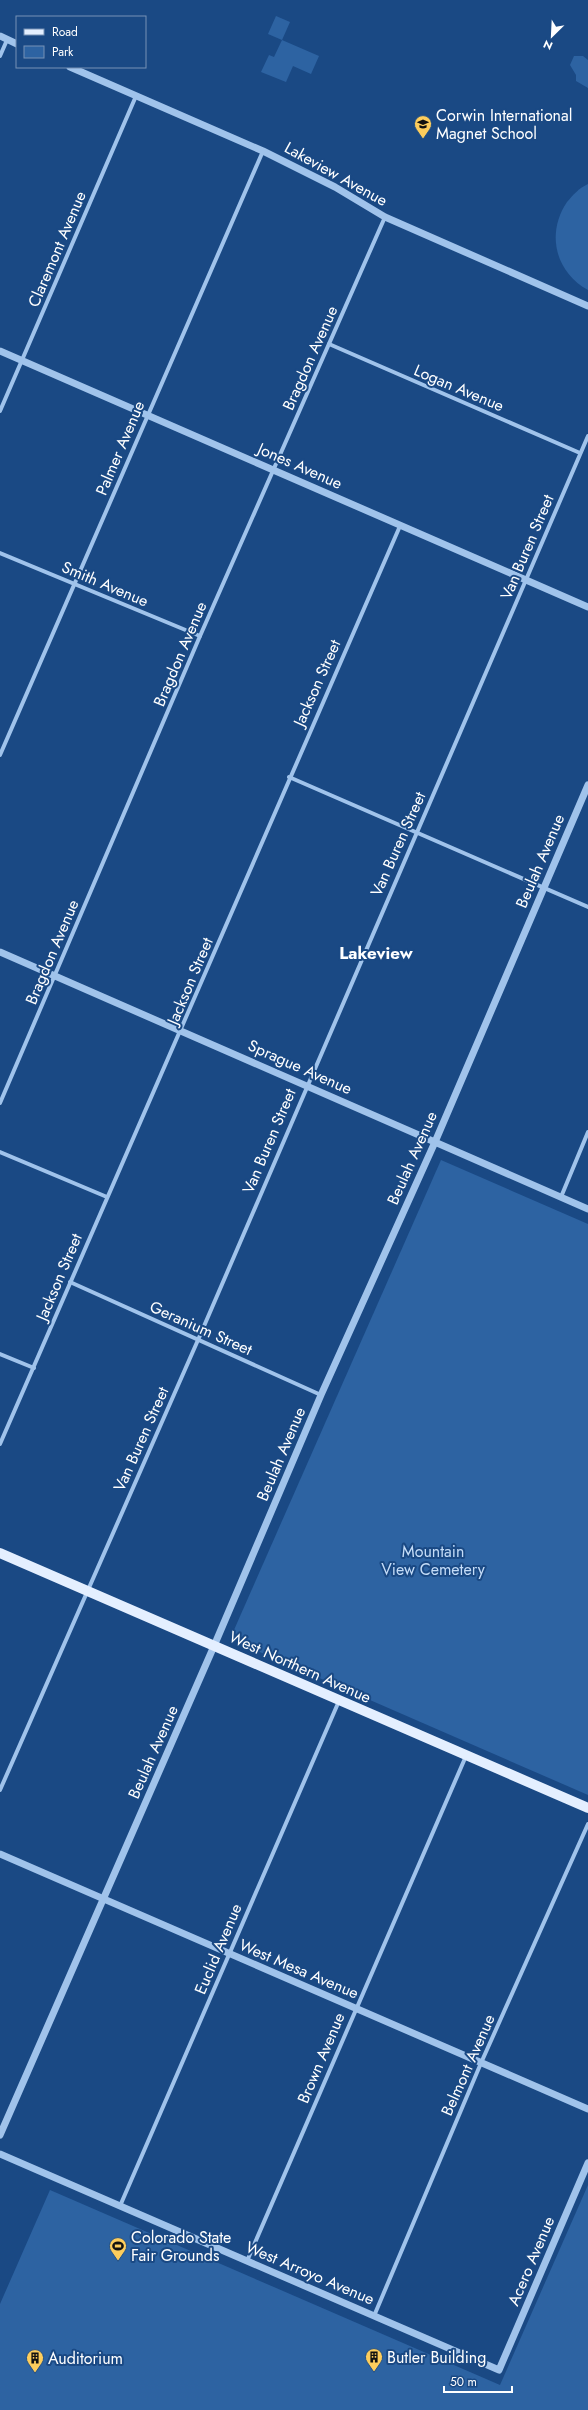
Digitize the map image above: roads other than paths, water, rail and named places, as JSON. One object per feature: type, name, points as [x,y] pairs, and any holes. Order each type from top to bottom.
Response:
[{"type":"main road","name":"West Northern Avenue","points":[[0,1553],[588,1808]]},
{"type":"street","points":[[0,36],[16,44]]},
{"type":"street","points":[[0,56],[7,40]]},
{"type":"street","name":"Lakeview Avenue","points":[[72,68],[263,151],[334,187],[385,217],[588,306]]},
{"type":"street","name":"Claremont Avenue","points":[[0,411],[136,96]]},
{"type":"street","name":"Palmer Avenue","points":[[1,752],[75,585],[147,414],[263,151]]},
{"type":"street","name":"Bragdon Avenue","points":[[0,1103],[200,636],[385,217]]},
{"type":"street","name":"Logan Avenue","points":[[329,344],[580,453]]},
{"type":"street","name":"Jones Avenue","points":[[0,351],[588,607]]},
{"type":"street","name":"Van Buren Street","points":[[0,1790],[198,1340],[306,1085],[588,436]]},
{"type":"street","name":"Jackson Street","points":[[0,1444],[107,1197],[182,1031],[289,777],[400,526]]},
{"type":"street","name":"Smith Avenue","points":[[0,553],[200,636]]},
{"type":"street","points":[[289,777],[588,907]]},
{"type":"street","name":"Beulah Avenue","points":[[0,2135],[214,1646],[321,1395],[435,1142],[588,785]]},
{"type":"street","name":"Sprague Avenue","points":[[0,952],[588,1209]]},
{"type":"street","points":[[560,1197],[588,1132]]},
{"type":"street","points":[[0,1152],[107,1197]]},
{"type":"street","name":"Geranium Street","points":[[70,1282],[321,1395]]},
{"type":"street","points":[[0,1354],[34,1368]]},
{"type":"street","name":"Euclid Avenue","points":[[120,2206],[339,1701]]},
{"type":"street","name":"Brown Avenue","points":[[247,2261],[466,1756]]},
{"type":"street","name":"Belmont Avenue","points":[[374,2316],[481,2063],[588,1824]]},
{"type":"street","name":"West Mesa Avenue","points":[[0,1854],[588,2109]]},
{"type":"street","name":"West Arroyo Avenue","points":[[0,2154],[499,2370]]},
{"type":"street","name":"Acero Avenue","points":[[499,2370],[588,2163]]},
{"type":"place","name":"Corwin International Magnet School","points":[[423,139]]},
{"type":"place","name":"Colorado State Fair Grounds","points":[[118,2261]]},
{"type":"place","name":"Butler Building","points":[[374,2372]]},
{"type":"place","name":"Auditorium","points":[[35,2373]]},
{"type":"district","name":"Lakeview","points":[[376,953]]},
{"type":"park label","name":"Mountain View Cemetery","points":[[433,1560]]}]
